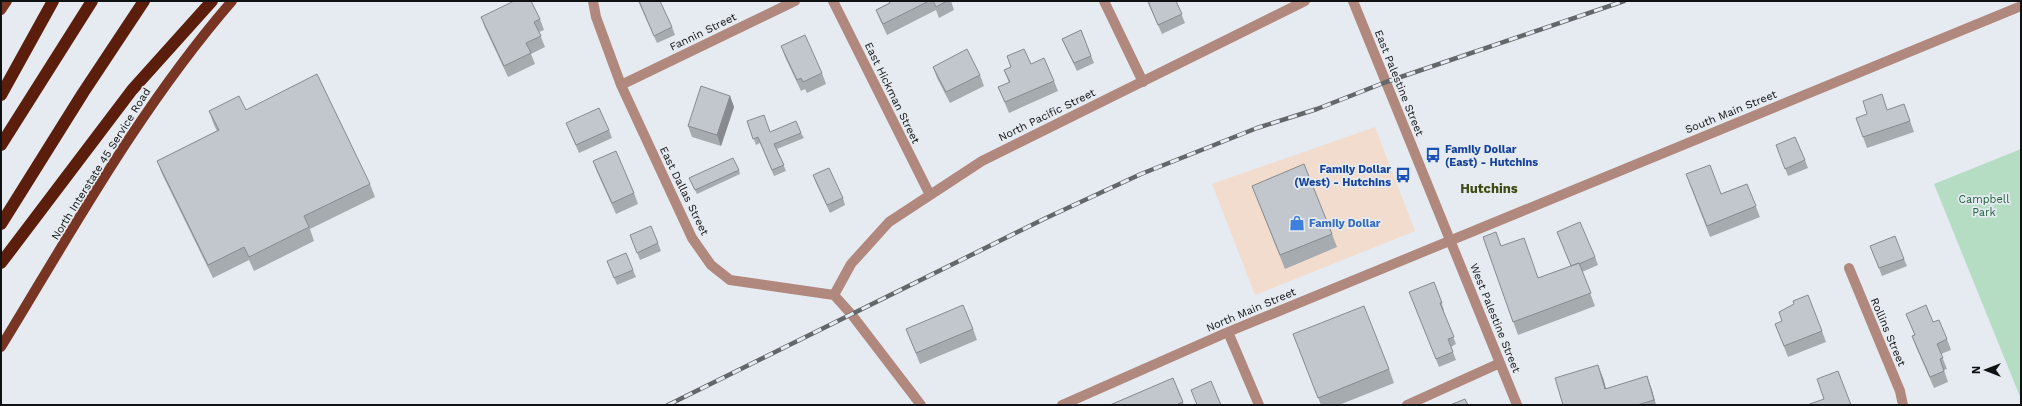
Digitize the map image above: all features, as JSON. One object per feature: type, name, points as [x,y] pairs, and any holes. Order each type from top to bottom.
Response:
[{"type":"highway","points":[[1,95],[53,1]]},
{"type":"highway","points":[[1,145],[92,1]]},
{"type":"highway","points":[[1,224],[86,87],[144,1]]},
{"type":"highway","points":[[1,263],[132,90],[212,1]]},
{"type":"main road","points":[[1,10],[7,1]]},
{"type":"main road","name":"North Interstate 45 Service Road","points":[[1,347],[131,136],[198,40],[232,1]]},
{"type":"street","name":"East Dallas Street","points":[[593,1],[596,17],[621,85],[692,238],[711,265],[730,280],[834,295]]},
{"type":"street","name":"Fannin Street","points":[[621,85],[795,1]]},
{"type":"street","name":"East Hickman Street","points":[[833,1],[930,195]]},
{"type":"street","points":[[1104,1],[1143,82]]},
{"type":"street","name":"North Pacific Street","points":[[834,295],[850,264],[889,222],[982,161],[1305,1]]},
{"type":"street","name":"East Palestine Street","points":[[1353,1],[1450,240]]},
{"type":"street","name":"South Main Street","points":[[1450,240],[2021,6]]},
{"type":"street","name":"North Main Street","points":[[1062,405],[1228,332],[1450,240]]},
{"type":"street","name":"West Palestine Street","points":[[1450,240],[1517,405]]},
{"type":"street","name":"Rollins Street","points":[[1849,268],[1900,391],[1903,405]]},
{"type":"street","points":[[834,295],[852,315],[921,405]]},
{"type":"street","points":[[1228,332],[1259,405]]},
{"type":"street","points":[[1407,405],[1500,363]]},
{"type":"shaded area","points":[[1375,127],[1415,231],[1255,295],[1212,184]]},
{"type":"green space","name":"Campbell Park","points":[[2021,149],[2021,399],[1934,184]]},
{"type":"building","points":[[514,1],[531,1],[540,19],[534,22],[541,36],[526,43],[531,53],[504,66],[481,17]]},
{"type":"building","points":[[639,1],[660,1],[672,27],[654,36]]},
{"type":"building","points":[[889,1],[929,1],[883,24],[876,10],[890,3]]},
{"type":"building","points":[[933,1],[947,1],[936,7]]},
{"type":"building","points":[[1148,1],[1176,1],[1182,14],[1158,25]]},
{"type":"building","points":[[1081,30],[1091,56],[1074,63],[1062,39]]},
{"type":"building","points":[[805,35],[822,73],[803,82],[801,78],[797,80],[781,46]]},
{"type":"building","points":[[967,49],[980,75],[946,92],[933,67]]},
{"type":"building","points":[[1024,49],[1031,64],[1044,58],[1054,81],[1005,102],[998,87],[1010,82],[1004,70],[1011,67],[1007,56]]},
{"type":"building","points":[[317,74],[370,184],[304,216],[309,227],[249,257],[244,247],[208,265],[157,161],[219,130],[209,111],[239,96],[246,110]]},
{"type":"building","points":[[701,86],[730,96],[717,135],[688,126]]},
{"type":"building","points":[[1882,94],[1887,110],[1904,104],[1910,121],[1863,137],[1856,118],[1867,114],[1863,101]]},
{"type":"building","points":[[599,108],[609,130],[576,145],[566,123]]},
{"type":"building","points":[[764,115],[770,132],[796,121],[801,133],[774,144],[784,165],[772,170],[758,137],[753,139],[747,121]]},
{"type":"building","points":[[1795,137],[1805,160],[1785,169],[1776,145]]},
{"type":"building","points":[[616,151],[634,193],[612,203],[593,161]]},
{"type":"building","points":[[733,158],[739,170],[695,190],[689,178]]},
{"type":"building","name":"Family Dollar","points":[[1304,164],[1332,234],[1280,255],[1252,186]]},
{"type":"building","points":[[1710,165],[1721,194],[1747,184],[1756,206],[1707,226],[1686,174]]},
{"type":"building","points":[[829,168],[843,198],[827,205],[813,175]]},
{"type":"building","points":[[1580,222],[1595,257],[1571,266],[1557,232]]},
{"type":"building","points":[[651,226],[658,243],[637,253],[630,235]]},
{"type":"building","points":[[1496,232],[1501,246],[1524,238],[1538,278],[1579,263],[1591,293],[1513,322],[1483,237]]},
{"type":"building","points":[[1895,236],[1904,259],[1879,268],[1870,246]]},
{"type":"building","points":[[626,253],[633,270],[614,278],[607,261]]},
{"type":"building","points":[[1434,282],[1442,303],[1440,303],[1454,337],[1448,339],[1453,352],[1436,359],[1409,292]]},
{"type":"building","points":[[1808,295],[1822,331],[1784,346],[1775,324],[1782,321],[1779,312],[1794,304],[1793,301]]},
{"type":"building","points":[[963,305],[973,329],[916,353],[906,329]]},
{"type":"building","points":[[1926,305],[1933,322],[1939,320],[1947,339],[1937,344],[1943,358],[1940,359],[1944,371],[1930,377],[1912,336],[1915,335],[1906,314]]},
{"type":"building","points":[[1364,306],[1389,369],[1318,398],[1293,334]]},
{"type":"building","points":[[1598,365],[1605,389],[1647,376],[1654,400],[1637,405],[1563,405],[1555,378]]},
{"type":"building","points":[[1838,371],[1851,405],[1807,405],[1824,399],[1817,379]]},
{"type":"building","points":[[1173,378],[1183,402],[1176,405],[1110,405]]},
{"type":"building","points":[[1211,381],[1221,405],[1197,405],[1191,390]]},
{"type":"building","points":[[1465,399],[1468,405],[1450,405]]},
{"type":"railway","points":[[668,405],[1046,218],[1141,174],[1257,128],[1317,109],[1386,82],[1624,1]]},
{"type":"place","name":"Family Dollar (East) - Hutchins","points":[[1433,155]]},
{"type":"place","name":"Family Dollar (West) - Hutchins","points":[[1403,175]]},
{"type":"place","name":"Family Dollar","points":[[1297,223]]},
{"type":"district","name":"Hutchins","points":[[1489,188]]}]
